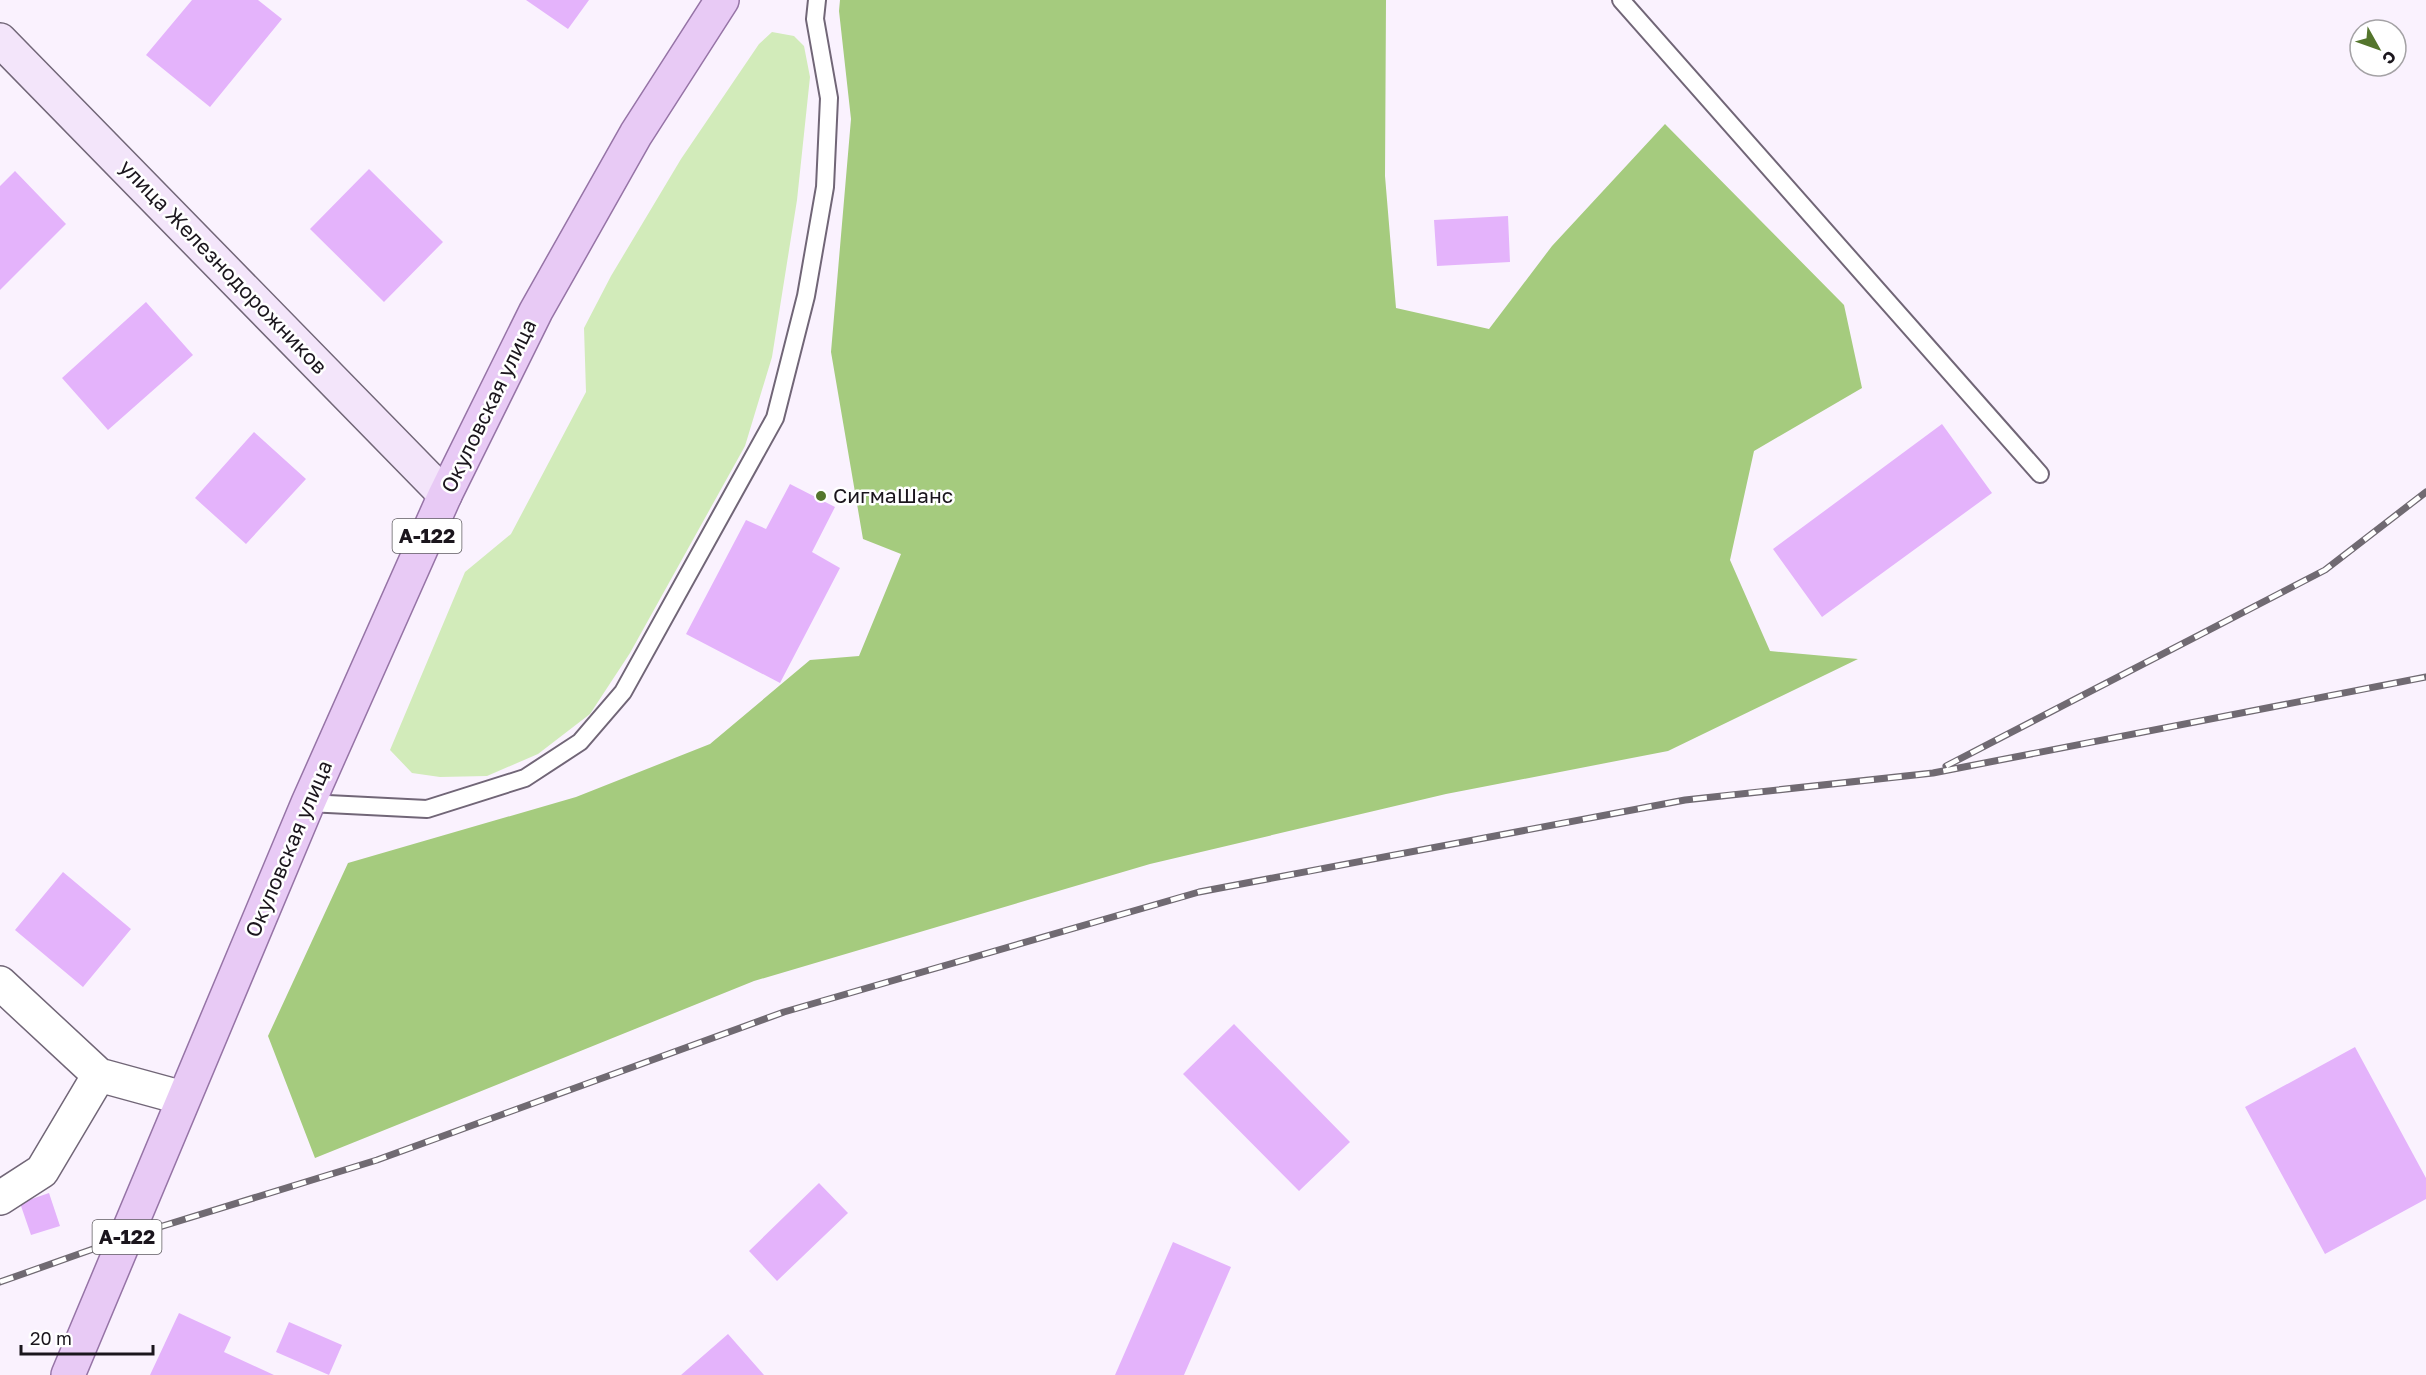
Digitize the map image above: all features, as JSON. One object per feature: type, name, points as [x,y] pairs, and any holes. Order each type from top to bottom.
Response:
[{"type":"main road","name":"Окуловская улица","points":[[183,1098],[308,803],[445,495],[536,311],[636,134],[722,0]]},
{"type":"main road","name":"А-122","points":[[68,1375],[183,1098]]},
{"type":"street","name":"улица Железнодорожников","points":[[0,40],[445,495]]},
{"type":"street","points":[[0,983],[99,1075],[183,1098]]},
{"type":"street","points":[[0,1198],[42,1171],[99,1075]]},
{"type":"lane","points":[[308,803],[427,808],[525,778],[580,742],[622,692],[774,418],[806,296],[825,187],[829,98],[816,19],[817,0]]},
{"type":"lane","points":[[1621,0],[2040,474]]},
{"type":"green space","points":[[840,0],[1386,0],[1385,176],[1396,308],[1489,329],[1552,246],[1665,124],[1844,305],[1862,388],[1754,451],[1730,560],[1770,651],[1858,659],[1668,751],[1446,794],[1150,864],[754,981],[315,1158],[268,1036],[348,863],[576,797],[710,744],[810,660],[859,656],[901,554],[863,539],[831,352],[851,119],[839,11]]},
{"type":"green space","points":[[772,32],[794,36],[804,46],[810,77],[797,200],[772,357],[745,446],[630,653],[590,714],[538,754],[487,776],[440,777],[412,773],[390,750],[465,572],[511,534],[586,392],[584,328],[611,276],[681,159],[759,44]]},
{"type":"building","points":[[192,0],[258,0],[282,19],[210,107],[146,55]]},
{"type":"building","points":[[526,0],[589,0],[568,29]]},
{"type":"building","points":[[369,169],[443,242],[384,302],[310,229]]},
{"type":"building","points":[[15,171],[66,224],[0,290],[0,186]]},
{"type":"building","points":[[1508,216],[1510,262],[1437,266],[1434,220]]},
{"type":"building","points":[[146,302],[193,355],[108,430],[62,378]]},
{"type":"building","points":[[1942,424],[1992,493],[1822,617],[1773,549]]},
{"type":"building","points":[[254,432],[306,479],[246,544],[195,498]]},
{"type":"building","points":[[790,484],[835,507],[812,552],[840,568],[780,683],[686,634],[746,520],[766,529]]},
{"type":"building","points":[[63,872],[131,929],[83,987],[15,930]]},
{"type":"building","points":[[1234,1024],[1350,1142],[1299,1191],[1183,1074]]},
{"type":"building","points":[[2355,1047],[2426,1178],[2426,1199],[2325,1254],[2245,1107]]},
{"type":"building","points":[[819,1183],[848,1213],[777,1281],[749,1251]]},
{"type":"building","points":[[49,1193],[60,1226],[31,1235],[20,1203]]},
{"type":"building","points":[[1173,1242],[1231,1267],[1184,1375],[1115,1375]]},
{"type":"building","points":[[179,1313],[231,1337],[224,1352],[274,1375],[150,1375]]},
{"type":"building","points":[[289,1322],[342,1345],[329,1375],[276,1352]]},
{"type":"building","points":[[728,1334],[764,1375],[681,1375]]},
{"type":"railway","points":[[1946,766],[2325,570],[2426,492]]},
{"type":"railway","points":[[0,1282],[127,1237],[377,1160],[784,1012],[1199,892],[1685,800],[1933,773],[2426,677]]},
{"type":"place","name":"СигмаШанс","points":[[821,496]]}]
